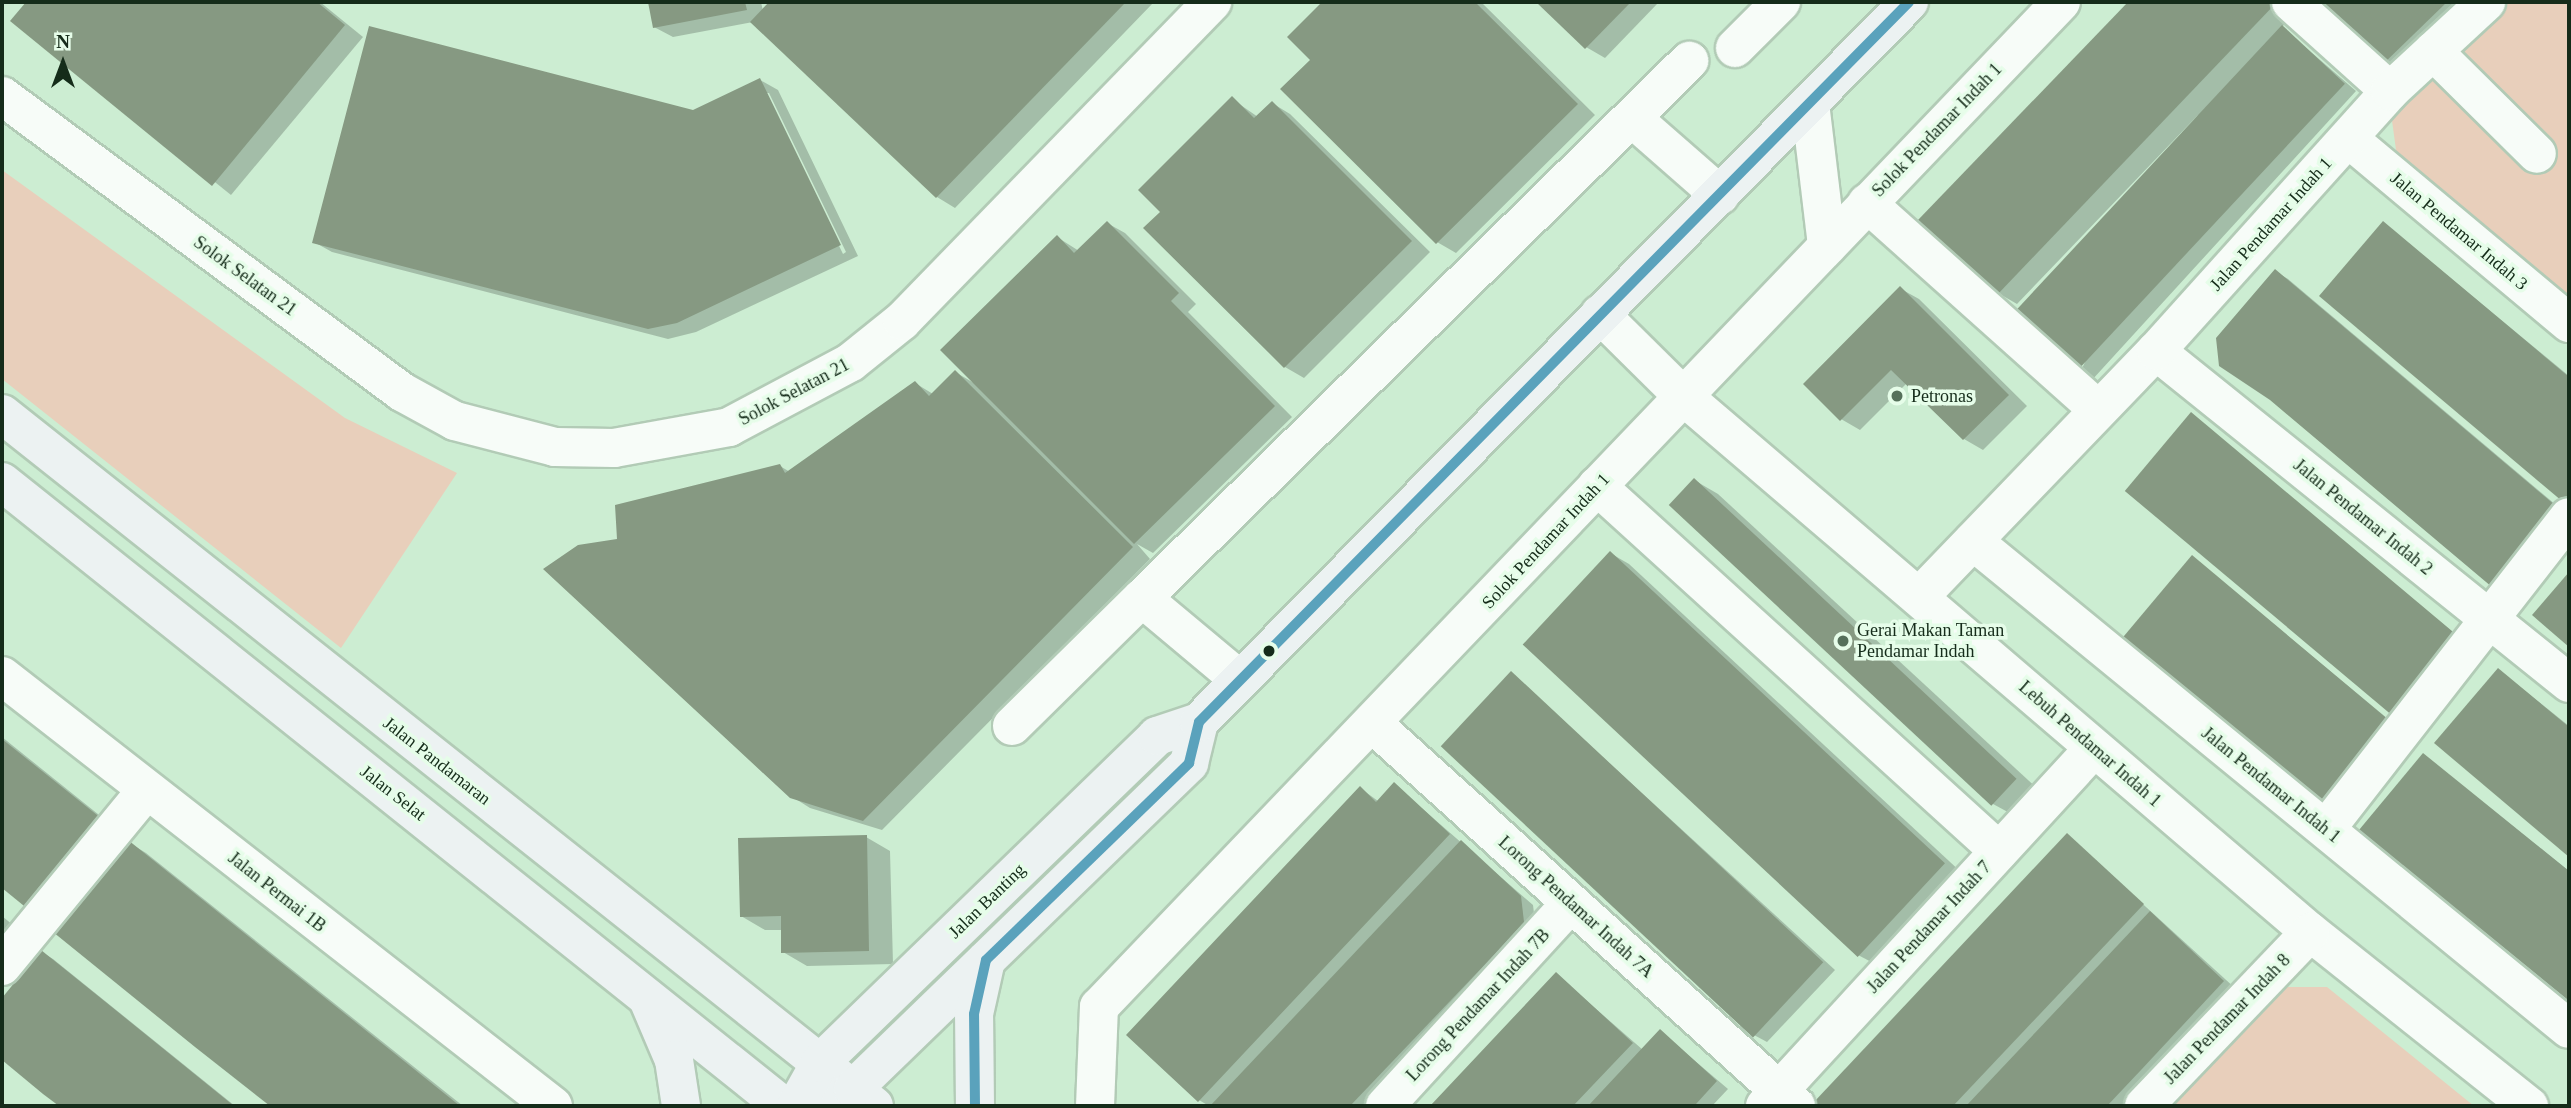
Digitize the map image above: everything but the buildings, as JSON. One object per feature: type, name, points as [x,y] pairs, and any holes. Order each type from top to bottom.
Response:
[{"type":"main road","name":"Jalan Banting","points":[[796,1106],[820,1063],[1157,736],[1199,722],[1909,2]]},
{"type":"main road","name":"Jalan Pandamaran","points":[[2,414],[864,1098]]},
{"type":"main road","name":"Jalan Selat","points":[[2,482],[783,1106]]},
{"type":"main road","points":[[810,1106],[864,1098],[986,960],[1189,764],[1199,722]]},
{"type":"main road","points":[[975,1106],[974,1014],[986,960]]},
{"type":"main road","points":[[646,994],[674,1060],[681,1106]]},
{"type":"street","name":"Solok Selatan 21","points":[[2,96],[402,392],[455,421],[555,447],[614,448],[729,427],[851,362],[902,321],[1212,2]]},
{"type":"street","points":[[1735,48],[1781,2]]},
{"type":"street","name":"Solok Pendamar Indah 1","points":[[1096,1106],[1099,1007],[1374,724],[1597,486],[2061,2]]},
{"type":"street","points":[[2291,2],[2390,91]]},
{"type":"street","name":"Jalan Pendamar Indah 1","points":[[1919,597],[2156,351],[2390,91],[2486,2]]},
{"type":"street","points":[[2433,51],[2537,153]]},
{"type":"street","points":[[1012,726],[1689,61]]},
{"type":"street","points":[[1810,103],[1827,246]]},
{"type":"street","points":[[1632,118],[1720,195]]},
{"type":"street","name":"Jalan Pendamar Indah 3","points":[[2349,139],[2569,323]]},
{"type":"street","points":[[1867,203],[2097,410]]},
{"type":"street","name":"Lebuh Pendamar Indah 1","points":[[1600,314],[1683,396],[2094,748],[2310,932],[2529,1106]]},
{"type":"street","name":"Jalan Pendamar Indah 2","points":[[2156,351],[2569,683]]},
{"type":"street","points":[[1597,486],[1999,851]]},
{"type":"street","points":[[2326,829],[2488,617],[2569,517]]},
{"type":"street","name":"Jalan Pendamar Indah 1","points":[[1973,541],[2569,1029]]},
{"type":"street","points":[[1142,598],[1240,680]]},
{"type":"street","name":"Jalan Permai 1B","points":[[2,676],[145,791],[553,1106]]},
{"type":"street","name":"Lorong Pendamar Indah 7A","points":[[1374,724],[1571,903],[1780,1101]]},
{"type":"street","name":"Jalan Pendamar Indah 7","points":[[1780,1101],[1999,851],[2094,748]]},
{"type":"street","points":[[2,966],[145,791]]},
{"type":"street","name":"Lorong Pendamar Indah 7B","points":[[1385,1106],[1571,903]]},
{"type":"street","name":"Jalan Pendamar Indah 8","points":[[2144,1106],[2310,932]]},
{"type":"shaded area","points":[[2502,2],[2569,2],[2569,302],[2397,157],[2390,106]]},
{"type":"shaded area","points":[[2,170],[345,418],[457,473],[341,648],[2,379]]},
{"type":"shaded area","points":[[2279,987],[2327,987],[2474,1106],[2172,1106]]},
{"type":"transit line","points":[[975,1106],[974,1014],[986,960],[1189,763],[1199,722],[1909,2]]},
{"type":"place","name":"Petronas","points":[[1897,396]]},
{"type":"place","name":"Gerai Makan Taman Pendamar Indah","points":[[1843,641]]}]
